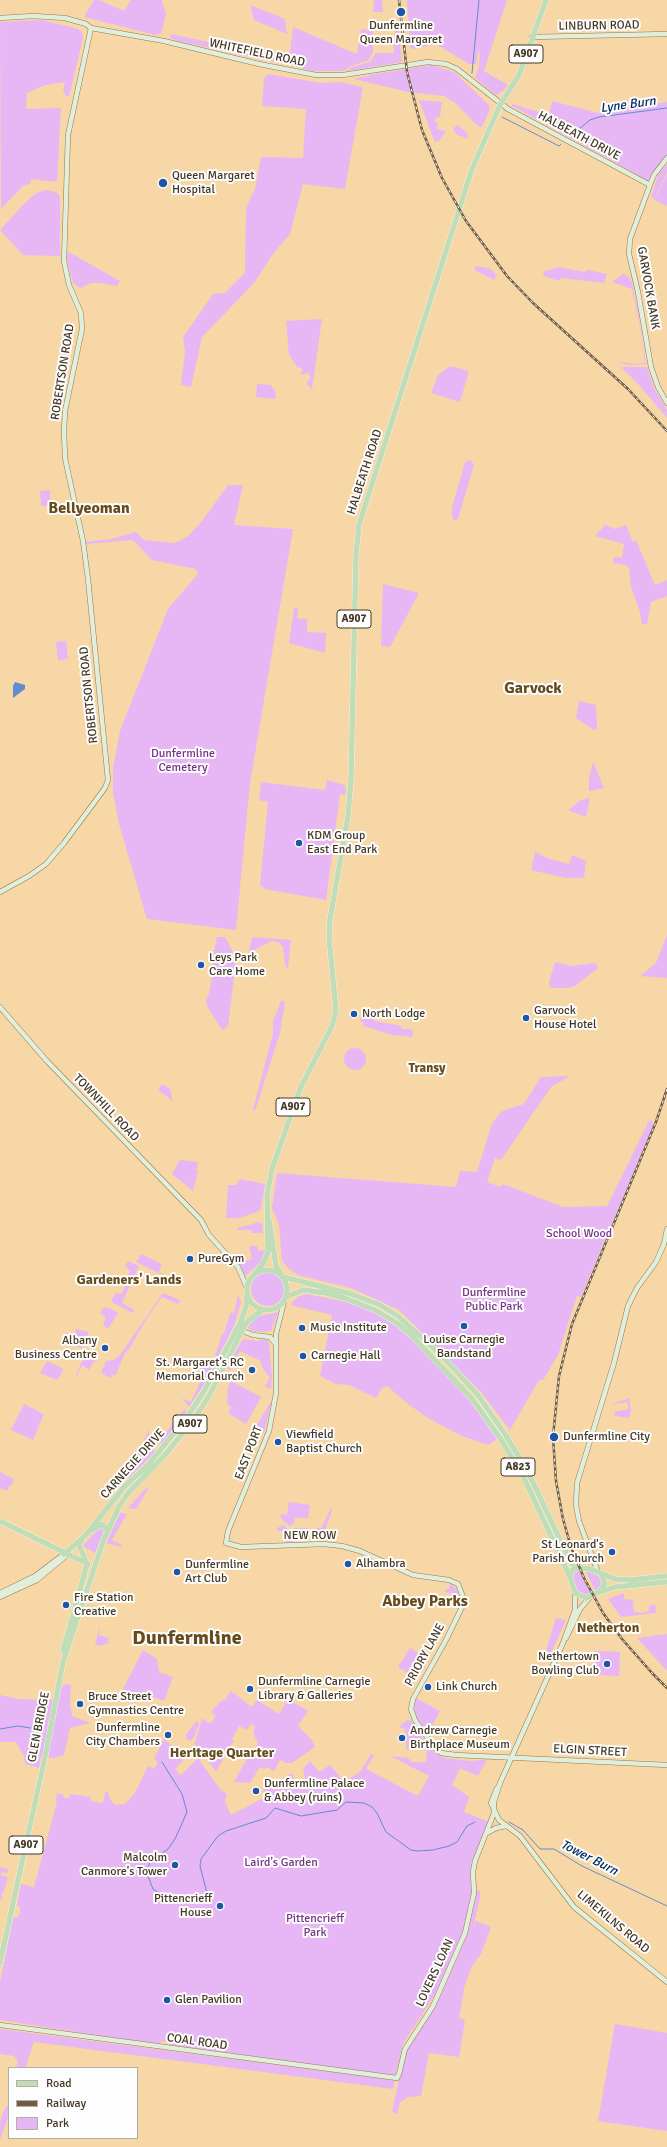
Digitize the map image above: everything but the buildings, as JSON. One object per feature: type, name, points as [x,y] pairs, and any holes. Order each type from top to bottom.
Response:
[{"type":"main road","name":"HALBEATH ROAD","points":[[267,1216],[267,1195],[272,1169],[296,1101],[335,1018],[337,1004],[329,937],[330,919],[348,816],[351,780],[354,613],[358,531],[472,169],[500,104],[519,75],[546,0]]},
{"type":"main road","name":"A907","points":[[247,1291],[254,1275],[266,1258],[267,1216]]},
{"type":"main road","name":"A907","points":[[262,1310],[274,1309],[285,1299],[288,1289],[276,1266],[272,1232],[267,1216]]},
{"type":"main road","points":[[254,1275],[268,1269],[282,1276]]},
{"type":"main road","name":"A823","points":[[282,1276],[348,1293],[378,1304],[398,1316],[442,1356],[478,1395],[505,1434],[528,1472],[571,1563],[577,1568]]},
{"type":"main road","name":"A823","points":[[285,1299],[303,1290],[326,1293],[375,1310],[397,1323],[446,1370],[484,1413],[523,1476],[570,1577],[575,1593]]},
{"type":"main road","points":[[247,1291],[252,1303],[262,1310]]},
{"type":"main road","name":"CARNEGIE DRIVE","points":[[94,1566],[120,1505],[129,1492],[165,1455],[193,1420],[209,1396],[239,1329],[246,1307],[247,1291]]},
{"type":"main road","name":"CARNEGIE DRIVE","points":[[66,1555],[72,1547],[84,1537],[123,1488],[148,1465],[187,1417],[203,1393],[239,1329],[251,1317],[262,1310]]},
{"type":"main road","points":[[0,1521],[55,1547],[66,1555],[94,1566]]},
{"type":"main road","name":"A907","points":[[84,1537],[102,1524],[107,1529],[107,1534]]},
{"type":"main road","points":[[84,1537],[79,1545],[87,1564]]},
{"type":"main road","points":[[55,1547],[72,1547]]},
{"type":"main road","name":"A907","points":[[63,1662],[65,1643],[87,1564]]},
{"type":"main road","name":"A907","points":[[63,1662],[94,1566]]},
{"type":"main road","points":[[570,1577],[572,1570],[577,1568],[584,1568],[615,1579],[630,1580],[667,1576]]},
{"type":"main road","points":[[599,1573],[605,1584],[599,1592]]},
{"type":"main road","points":[[575,1593],[581,1597],[590,1598],[599,1592],[615,1587],[667,1582]]},
{"type":"main road","name":"GLEN BRIDGE","points":[[0,1963],[45,1757],[63,1662]]},
{"type":"street","name":"WHITEFIELD ROAD","points":[[0,18],[53,16],[79,21],[91,28],[164,41],[260,64],[316,75],[343,76],[422,63],[440,63],[457,69],[500,104]]},
{"type":"street","name":"ROBERTSON ROAD","points":[[0,892],[46,864],[64,843],[105,788],[108,780],[88,579],[83,541],[65,458],[64,431],[65,411],[82,329],[81,314],[69,285],[64,261],[68,135],[91,28]]},
{"type":"street","name":"LINBURN ROAD","points":[[532,37],[667,34]]},
{"type":"street","name":"HALBEATH DRIVE","points":[[500,104],[650,185]]},
{"type":"street","name":"GARVOCK BANK","points":[[667,158],[654,175],[650,185],[630,239],[629,254],[638,292],[651,367],[658,387],[667,403]]},
{"type":"street","name":"TOWNHILL ROAD","points":[[0,1007],[51,1065],[201,1220],[206,1230],[238,1267],[247,1291]]},
{"type":"street","points":[[599,1573],[591,1556],[579,1521],[576,1495],[580,1472],[603,1398],[628,1306],[634,1294],[656,1262],[664,1244],[667,1229]]},
{"type":"street","name":"EAST PORT","points":[[226,1542],[228,1531],[269,1432],[276,1393],[275,1343],[278,1323],[285,1299]]},
{"type":"street","points":[[239,1329],[253,1335],[264,1335],[275,1343]]},
{"type":"street","name":"NEW ROW","points":[[226,1542],[241,1547],[324,1544],[342,1546],[360,1551],[413,1575],[449,1580],[458,1584]]},
{"type":"street","points":[[0,1593],[36,1576],[66,1555]]},
{"type":"street","points":[[0,1597],[37,1580],[66,1555]]},
{"type":"street","points":[[584,1568],[591,1564],[591,1556]]},
{"type":"street","name":"PRIORY LANE","points":[[412,1714],[413,1699],[446,1640],[462,1607],[463,1597],[458,1584]]},
{"type":"street","points":[[563,1643],[574,1610],[575,1593]]},
{"type":"street","points":[[487,1833],[495,1815],[491,1800],[563,1643],[580,1609],[590,1598]]},
{"type":"street","name":"ELGIN STREET","points":[[412,1714],[435,1748],[441,1753],[456,1755],[511,1756],[667,1765]]},
{"type":"street","name":"LIMEKILNS ROAD","points":[[495,1815],[506,1826],[520,1836],[574,1906],[667,1982]]},
{"type":"street","points":[[487,1833],[496,1828],[506,1826]]},
{"type":"street","name":"LOVERS LOAN","points":[[392,2078],[397,2078],[400,2074],[404,2049],[439,1994],[465,1933],[474,1890],[473,1866],[487,1833]]},
{"type":"street","name":"COAL ROAD","points":[[0,2025],[392,2078]]},
{"type":"green space","points":[[94,0],[99,0],[124,11],[131,0],[162,0],[166,14],[162,31],[160,34],[155,35],[84,17]]},
{"type":"green space","points":[[374,0],[382,0],[383,12],[373,12]]},
{"type":"green space","points":[[407,0],[507,0],[484,71],[508,85],[504,90],[496,95],[475,78],[479,66],[480,53],[478,52],[476,64],[469,64],[436,44],[413,49],[410,47]]},
{"type":"green space","points":[[250,5],[285,19],[287,34],[254,20]]},
{"type":"green space","points":[[397,19],[402,62],[347,71],[352,67],[370,62],[376,53],[394,53],[394,37]]},
{"type":"green space","points":[[41,20],[76,28],[82,32],[83,38],[69,97],[66,96],[63,91],[65,82],[46,85],[27,93],[26,109],[61,108],[57,182],[31,179],[31,183],[23,186],[1,209],[0,22]]},
{"type":"green space","points":[[293,27],[357,54],[361,29],[373,31],[373,52],[369,60],[351,66],[344,71],[313,71],[296,67],[291,64],[289,59]]},
{"type":"green space","points":[[171,34],[282,59],[273,62],[174,40],[170,37]]},
{"type":"green space","points":[[431,65],[454,72],[489,105],[490,109],[482,127],[478,126],[455,103],[444,96],[408,92],[354,79]]},
{"type":"green space","points":[[268,74],[321,83],[340,82],[363,87],[345,189],[303,184],[290,234],[273,254],[254,283],[202,337],[191,387],[181,385],[185,351],[183,337],[213,294],[225,293],[245,273],[246,208],[255,189],[261,157],[303,158],[306,109],[262,106],[264,78]]},
{"type":"green space","points":[[419,100],[442,102],[440,117],[436,117],[435,122],[438,123],[437,129],[446,131],[440,140],[435,142]]},
{"type":"green space","points":[[552,101],[598,113],[667,102],[667,158],[650,185],[638,175],[512,106],[512,104],[549,115]]},
{"type":"green space","points":[[458,125],[467,133],[468,139],[456,134],[453,128]]},
{"type":"green space","points":[[667,164],[667,173],[654,199],[651,197],[658,175]]},
{"type":"green space","points":[[667,175],[667,206],[654,200]]},
{"type":"green space","points":[[45,190],[56,192],[60,197],[60,256],[23,255],[0,230],[35,194]]},
{"type":"green space","points":[[67,251],[120,281],[117,286],[91,283],[80,288],[73,283],[68,265]]},
{"type":"green space","points":[[475,266],[489,268],[497,275],[494,280],[475,270]]},
{"type":"green space","points":[[558,267],[584,272],[588,270],[607,274],[604,283],[561,278],[559,281],[544,276],[543,272]]},
{"type":"green space","points":[[623,274],[629,277],[632,283],[638,311],[646,364],[630,365],[618,361],[633,364],[645,363],[640,327],[632,289],[612,282]]},
{"type":"green space","points":[[322,319],[312,389],[306,383],[311,378],[308,373],[302,375],[300,373],[303,371],[300,367],[298,368],[289,355],[286,321]]},
{"type":"green space","points":[[450,366],[469,371],[460,402],[431,393],[438,375]]},
{"type":"green space","points":[[621,367],[647,367],[654,388],[667,410],[667,418],[639,385]]},
{"type":"green space","points":[[257,384],[271,385],[276,393],[275,399],[256,397]]},
{"type":"green space","points":[[471,460],[474,465],[458,519],[454,520],[452,517],[452,507],[465,462]]},
{"type":"green space","name":"Dunfermline Cemetery","points":[[228,485],[243,485],[234,525],[293,529],[250,783],[236,930],[147,919],[119,824],[113,793],[113,768],[120,731],[168,609],[198,574],[196,569],[152,560],[133,540],[86,544],[85,542],[111,539],[136,532],[144,540],[175,543],[187,537],[202,521]]},
{"type":"green space","points":[[50,490],[50,505],[41,506],[40,491]]},
{"type":"green space","points":[[605,525],[615,529],[626,525],[633,542],[636,540],[655,585],[667,580],[667,596],[651,602],[647,624],[642,624],[640,612],[631,587],[629,568],[625,565],[613,563],[614,557],[622,558],[624,544],[595,536]]},
{"type":"green space","points":[[383,584],[419,593],[390,647],[381,646]]},
{"type":"green space","points":[[294,608],[298,608],[297,618],[307,619],[307,632],[326,633],[325,653],[289,643]]},
{"type":"green space","points":[[66,641],[68,659],[58,660],[56,642]]},
{"type":"green space","points":[[579,701],[596,705],[597,729],[594,730],[576,718]]},
{"type":"green space","points":[[593,762],[604,788],[589,791],[589,778]]},
{"type":"green space","name":"KDM Group East End Park","points":[[327,780],[344,785],[346,790],[345,795],[340,794],[326,900],[265,889],[260,885],[268,802],[259,800],[261,782],[325,790]]},
{"type":"green space","points":[[590,798],[586,817],[568,810],[581,800]]},
{"type":"green space","points":[[535,852],[550,859],[569,864],[572,855],[586,861],[584,878],[566,878],[531,870]]},
{"type":"green space","points":[[667,935],[667,978],[640,976],[656,963]]},
{"type":"green space","points":[[217,937],[225,937],[236,961],[228,1026],[222,1030],[207,1006],[206,999],[209,994],[212,975],[215,970],[212,960]]},
{"type":"green space","points":[[252,937],[291,940],[288,969],[285,965],[283,947],[278,942],[271,941],[251,952],[249,951]]},
{"type":"green space","points":[[555,962],[571,966],[595,963],[598,968],[575,986],[567,988],[553,988],[550,987],[549,982]]},
{"type":"green space","points":[[281,1001],[285,1002],[280,1033],[255,1111],[253,1110],[273,1033],[273,1021]]},
{"type":"green space","points":[[362,1010],[367,1010],[367,1014],[374,1016],[374,1021],[402,1026],[401,1029],[411,1029],[413,1032],[412,1037],[392,1035],[363,1026],[364,1023],[360,1021]]},
{"type":"green space","points":[[355,1048],[363,1051],[366,1059],[363,1067],[355,1070],[347,1067],[344,1059],[347,1051]]},
{"type":"green space","name":"Dunfermline Public Park","points":[[570,1076],[551,1087],[501,1160],[495,1158],[487,1182],[501,1187],[503,1184],[563,1207],[607,1206],[650,1119],[654,1124],[581,1297],[577,1296],[558,1355],[543,1380],[539,1380],[510,1430],[481,1392],[399,1310],[351,1288],[298,1275],[288,1268],[282,1261],[279,1224],[272,1208],[277,1173],[456,1187],[460,1171],[477,1172],[492,1123],[502,1111],[524,1104],[541,1077]]},
{"type":"green space","points":[[162,1084],[170,1089],[173,1101],[158,1090]]},
{"type":"green space","points":[[180,1160],[198,1162],[198,1168],[195,1169],[198,1171],[193,1191],[172,1174]]},
{"type":"green space","points":[[240,1179],[265,1184],[261,1208],[259,1211],[240,1218],[226,1218],[228,1185],[236,1185]]},
{"type":"green space","points":[[259,1222],[262,1224],[263,1233],[252,1233],[252,1230],[238,1230],[237,1228]]},
{"type":"green space","points":[[249,1246],[257,1246],[259,1251],[265,1250],[261,1262],[245,1276],[238,1263],[252,1259]]},
{"type":"green space","points":[[141,1254],[162,1264],[159,1271],[163,1275],[136,1262]]},
{"type":"green space","points":[[128,1261],[139,1266],[131,1282],[126,1280],[130,1271],[125,1266]]},
{"type":"green space","points":[[268,1272],[280,1277],[285,1289],[280,1301],[268,1306],[256,1301],[251,1289],[256,1277]]},
{"type":"green space","points":[[127,1282],[131,1284],[122,1303],[134,1310],[133,1313],[111,1302],[115,1294],[122,1293]]},
{"type":"green space","points":[[163,1293],[180,1300],[178,1304],[162,1297],[147,1318],[128,1351],[126,1351],[115,1376],[112,1374],[111,1378],[101,1373],[106,1361],[114,1360],[120,1355]]},
{"type":"green space","points":[[306,1294],[352,1303],[376,1313],[397,1327],[415,1342],[465,1394],[490,1427],[497,1439],[488,1445],[462,1436],[428,1418],[408,1404],[387,1386],[381,1389],[376,1398],[349,1385],[336,1384],[320,1376],[332,1315],[290,1305],[298,1297]]},
{"type":"green space","points":[[238,1295],[241,1302],[234,1326],[204,1385],[189,1407],[182,1398],[191,1402],[202,1378],[197,1376],[206,1360],[213,1362],[222,1334],[224,1334],[230,1313],[234,1313]]},
{"type":"green space","points":[[103,1308],[109,1308],[118,1313],[108,1329],[103,1325],[106,1317],[100,1314]]},
{"type":"green space","points":[[278,1312],[271,1331],[252,1331],[248,1328],[255,1317]]},
{"type":"green space","points":[[76,1329],[89,1332],[82,1348],[72,1345]]},
{"type":"green space","points":[[244,1339],[257,1341],[265,1339],[269,1342],[272,1376],[271,1389],[265,1386],[270,1378],[262,1367],[261,1361],[240,1351],[230,1370],[227,1368],[240,1343]]},
{"type":"green space","points":[[90,1358],[99,1360],[94,1361],[89,1370],[82,1365],[77,1376],[76,1375],[82,1361]]},
{"type":"green space","points":[[47,1361],[64,1369],[57,1380],[40,1373]]},
{"type":"green space","points":[[231,1381],[261,1397],[246,1424],[228,1413],[231,1407],[227,1404],[228,1387]]},
{"type":"green space","points":[[629,1398],[631,1410],[629,1418],[615,1416],[614,1412],[629,1409],[627,1402],[610,1405]]},
{"type":"green space","points":[[272,1400],[267,1421],[264,1433],[255,1428]]},
{"type":"green space","points":[[24,1404],[44,1414],[33,1440],[11,1430]]},
{"type":"green space","points":[[185,1409],[187,1412],[163,1443],[155,1443],[153,1438],[156,1433],[167,1432],[176,1418]]},
{"type":"green space","points":[[149,1429],[149,1440],[155,1452],[127,1480]]},
{"type":"green space","points":[[0,1472],[14,1479],[12,1485],[9,1486],[8,1491],[0,1488]]},
{"type":"green space","points":[[147,1487],[148,1489],[136,1509],[128,1508]]},
{"type":"green space","points":[[289,1502],[310,1505],[308,1518],[295,1518],[294,1523],[290,1526],[282,1520],[280,1514],[287,1515]]},
{"type":"green space","points":[[331,1508],[332,1510],[322,1539],[317,1540],[317,1528],[321,1528]]},
{"type":"green space","points":[[120,1513],[127,1514],[112,1540],[123,1546],[122,1547],[106,1543]]},
{"type":"green space","points":[[283,1525],[287,1528],[293,1542],[286,1543],[284,1531],[277,1531],[277,1528]]},
{"type":"green space","points":[[99,1528],[103,1528],[103,1534],[95,1553],[83,1546]]},
{"type":"green space","points":[[295,1528],[307,1528],[308,1541],[298,1540],[293,1533]]},
{"type":"green space","points":[[580,1570],[592,1594],[587,1596],[577,1592],[573,1576],[575,1571]]},
{"type":"green space","points":[[585,1570],[600,1577],[601,1585],[596,1592]]},
{"type":"green space","points":[[450,1583],[457,1590],[459,1601],[450,1598],[451,1593],[445,1592],[446,1589],[449,1589]]},
{"type":"green space","points":[[624,1593],[624,1599],[633,1600],[634,1612],[642,1613],[649,1611],[649,1606],[655,1604],[656,1613],[621,1617],[608,1599]]},
{"type":"green space","points":[[556,1618],[566,1620],[548,1660],[543,1660]]},
{"type":"green space","points":[[100,1625],[99,1635],[109,1638],[108,1643],[99,1646],[95,1644]]},
{"type":"green space","points":[[667,1634],[667,1671],[637,1638]]},
{"type":"green space","points":[[410,1648],[429,1660],[417,1679],[398,1667]]},
{"type":"green space","points":[[143,1650],[157,1659],[159,1672],[173,1677],[164,1701],[150,1696],[147,1700],[123,1689]]},
{"type":"green space","name":"Nethertown Bowling Club","points":[[596,1651],[620,1652],[619,1676],[595,1675]]},
{"type":"green space","points":[[65,1684],[71,1685],[70,1703],[72,1716],[90,1723],[70,1728],[64,1755],[55,1758],[41,1757],[39,1768],[25,1764],[24,1756],[16,1742],[0,1742],[0,1695],[18,1699],[59,1700],[61,1688]]},
{"type":"green space","points":[[231,1691],[252,1707],[257,1700],[279,1714],[288,1699],[308,1711],[298,1726],[311,1739],[315,1747],[292,1763],[286,1763],[280,1760],[274,1771],[267,1767],[264,1769],[260,1767],[250,1783],[234,1782],[252,1749],[254,1750],[258,1743],[253,1733],[255,1727],[251,1724],[247,1730],[239,1726],[232,1739],[234,1740],[216,1772],[194,1743],[202,1718],[210,1724],[216,1716],[211,1712],[221,1701],[225,1700]]},
{"type":"green space","points":[[416,1698],[440,1711],[432,1726],[427,1725],[423,1727],[417,1720],[414,1706]]},
{"type":"green space","name":"Pittencrieff Park","points":[[407,1720],[412,1721],[416,1730],[435,1753],[445,1758],[471,1761],[487,1759],[478,1776],[460,1768],[452,1785],[469,1797],[464,1812],[489,1822],[472,1860],[470,1876],[472,1891],[463,1932],[436,1993],[403,2044],[395,2076],[169,2045],[169,2043],[162,2041],[158,2045],[0,2020],[0,1982],[13,1918],[18,1917],[20,1912],[20,1907],[17,1905],[21,1884],[34,1887],[57,1802],[57,1793],[63,1795],[64,1798],[69,1798],[70,1794],[91,1797],[90,1801],[103,1803],[105,1792],[108,1792],[110,1799],[115,1805],[125,1804],[135,1793],[148,1766],[154,1769],[158,1762],[154,1759],[164,1739],[177,1750],[175,1754],[183,1761],[175,1769],[181,1775],[198,1758],[219,1788],[227,1794],[225,1802],[231,1815],[265,1797],[263,1790],[292,1773],[295,1782],[305,1778],[303,1769],[310,1761],[319,1772],[330,1765],[344,1782],[360,1772],[371,1754],[374,1755],[366,1769],[418,1796],[429,1776],[390,1756],[408,1758],[412,1762],[426,1762],[427,1750],[421,1750],[421,1740],[418,1740],[418,1738],[410,1739],[410,1749],[406,1749],[407,1734],[405,1733],[405,1729],[399,1727]]},
{"type":"green space","points":[[197,1721],[199,1724],[194,1737],[190,1741],[186,1738],[186,1734]]},
{"type":"green space","points":[[0,1867],[8,1869],[7,1873],[2,1872],[1,1875],[8,1877],[5,1888],[3,1887],[5,1889],[4,1892],[2,1892],[2,1900],[0,1899]]},
{"type":"green space","points":[[480,1890],[480,1898],[473,1928],[476,1921],[491,1927],[481,1954],[472,1966],[465,1984],[459,2018],[465,2020],[459,2057],[429,2053],[421,2096],[408,2097],[400,2102],[397,2114],[392,2112],[405,2049],[431,2014],[441,1995],[468,1933],[477,1891]]},
{"type":"green space","points":[[615,2024],[667,2033],[667,2131],[598,2121]]},
{"type":"green space","points":[[0,2029],[395,2081],[393,2089],[34,2042],[25,2067],[16,2067],[18,2061],[14,2056],[0,2054]]},
{"type":"green space","points":[[8,2104],[8,2117],[0,2140],[0,2123],[3,2112]]},
{"type":"water","points":[[15,682],[25,685],[25,689],[13,698],[13,686]]},
{"type":"waterway","name":"Lyne Burn","points":[[472,73],[479,0]]},
{"type":"waterway","name":"Lyne Burn","points":[[573,134],[590,120],[599,117],[667,108]]},
{"type":"waterway","name":"Lyne Burn","points":[[502,117],[559,146],[561,144]]},
{"type":"waterway","name":"Tower Burn","points":[[0,1729],[18,1726],[43,1730]]},
{"type":"waterway","name":"Tower Burn","points":[[162,1762],[182,1794],[187,1812],[175,1839],[168,1849],[151,1861],[146,1871],[153,1889],[171,1901],[183,1903],[193,1902],[205,1897],[207,1893],[200,1866],[201,1859],[218,1836],[226,1831],[266,1818],[275,1808],[301,1816],[337,1810],[346,1802],[364,1803],[372,1807],[377,1813],[386,1832],[411,1850],[417,1851],[433,1850],[449,1846],[457,1842],[467,1826],[475,1822]]},
{"type":"waterway","name":"Tower Burn","points":[[509,1822],[523,1830],[540,1849],[554,1849],[582,1866],[667,1906]]},
{"type":"railway","points":[[399,0],[407,72],[422,130],[442,178],[466,221],[507,276],[533,303],[628,389],[667,431]]},
{"type":"railway","points":[[667,1089],[656,1122],[572,1324],[559,1376],[553,1437],[556,1481],[563,1519],[571,1547],[584,1578],[603,1613],[622,1639],[667,1688]]},
{"type":"place","name":"Dunfermline Queen Margaret","points":[[401,12]]},
{"type":"place","name":"Queen Margaret Hospital","points":[[163,183]]},
{"type":"place","name":"KDM Group East End Park","points":[[299,843]]},
{"type":"place","name":"Leys Park Care Home","points":[[201,965]]},
{"type":"place","name":"North Lodge","points":[[354,1014]]},
{"type":"place","name":"Garvock House Hotel","points":[[526,1018]]},
{"type":"place","name":"PureGym","points":[[190,1259]]},
{"type":"place","name":"Louise Carnegie Bandstand","points":[[464,1326]]},
{"type":"place","name":"Music Institute","points":[[302,1328]]},
{"type":"place","name":"Albany Business Centre","points":[[105,1348]]},
{"type":"place","name":"Carnegie Hall","points":[[303,1356]]},
{"type":"place","name":"St. Margaret's RC Memorial Church","points":[[252,1370]]},
{"type":"place","name":"Dunfermline City","points":[[554,1437]]},
{"type":"place","name":"Viewfield Baptist Church","points":[[278,1442]]},
{"type":"place","name":"St Leonard's Parish Church","points":[[612,1552]]},
{"type":"place","name":"Alhambra","points":[[348,1564]]},
{"type":"place","name":"Dunfermline Art Club","points":[[177,1572]]},
{"type":"place","name":"Fire Station Creative","points":[[66,1605]]},
{"type":"place","name":"Nethertown Bowling Club","points":[[607,1664]]},
{"type":"place","name":"Link Church","points":[[428,1687]]},
{"type":"place","name":"Dunfermline Carnegie Library & Galleries","points":[[250,1689]]},
{"type":"place","name":"Bruce Street Gymnastics Centre","points":[[80,1704]]},
{"type":"place","name":"Dunfermline City Chambers","points":[[168,1735]]},
{"type":"place","name":"Andrew Carnegie Birthplace Museum","points":[[402,1738]]},
{"type":"place","name":"Dunfermline Palace & Abbey (ruins)","points":[[256,1791]]},
{"type":"place","name":"Malcolm Canmore's Tower","points":[[175,1865]]},
{"type":"place","name":"Pittencrieff House","points":[[220,1906]]},
{"type":"place","name":"Glen Pavilion","points":[[167,2000]]},
{"type":"district","name":"Bellyeoman","points":[[89,509]]},
{"type":"district","name":"Garvock","points":[[533,689]]},
{"type":"district","name":"Transy","points":[[427,1069]]},
{"type":"district","name":"Gardeners' Lands","points":[[129,1280]]},
{"type":"district","name":"Abbey Parks","points":[[425,1602]]},
{"type":"district","name":"Netherton","points":[[608,1628]]},
{"type":"district","name":"Dunfermline","points":[[187,1639]]},
{"type":"district","name":"Heritage Quarter","points":[[222,1753]]},
{"type":"park label","name":"School Wood","points":[[579,1234]]},
{"type":"park label","name":"Laird's Garden","points":[[281,1863]]}]
